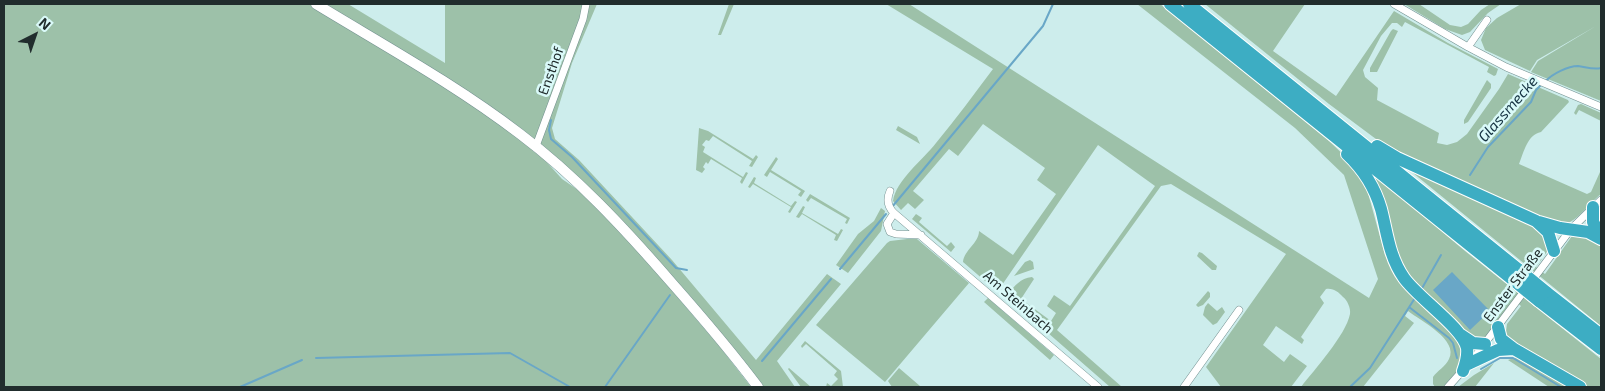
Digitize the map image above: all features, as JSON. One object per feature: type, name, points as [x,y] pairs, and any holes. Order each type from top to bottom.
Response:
[{"type":"highway","points":[[1170,4],[1302,101],[1397,158],[1536,221],[1552,227],[1588,232],[1601,237]]},
{"type":"highway","points":[[1189,4],[1302,101],[1542,296],[1601,349]]},
{"type":"highway","points":[[1302,101],[1366,176],[1380,207],[1395,262],[1404,278],[1414,291],[1461,335],[1474,343],[1485,344]]},
{"type":"highway","points":[[1597,203],[1593,222],[1601,237]]},
{"type":"highway","points":[[1536,221],[1548,232],[1554,251]]},
{"type":"highway","points":[[1542,296],[1601,335]]},
{"type":"highway","points":[[1498,327],[1501,339],[1514,349],[1580,387]]},
{"type":"highway","points":[[1461,335],[1467,352],[1465,367]]},
{"type":"highway","points":[[1465,367],[1498,350],[1514,349]]},
{"type":"main road","points":[[316,4],[459,91],[536,146],[592,197],[648,256],[758,387]]},
{"type":"street","name":"Ensthof","points":[[536,146],[583,19],[586,4]]},
{"type":"street","points":[[1394,4],[1468,47],[1549,86],[1601,107]]},
{"type":"street","points":[[1468,47],[1487,20]]},
{"type":"street","points":[[890,191],[887,200],[894,213],[887,224],[890,232],[921,235]]},
{"type":"street","name":"Enster Straße","points":[[1448,387],[1485,344],[1571,229],[1597,203]]},
{"type":"street","name":"Am Steinbach","points":[[894,213],[1098,387]]},
{"type":"street","points":[[1184,387],[1239,310]]},
{"type":"green space","points":[[4,4],[348,4],[445,63],[445,4],[597,4],[572,63],[552,128],[555,139],[579,160],[672,260],[756,360],[827,274],[841,284],[777,361],[795,387],[762,387],[571,171],[484,111],[533,148],[533,151],[543,158],[562,179],[581,192],[622,232],[720,347],[751,387],[4,387]]},
{"type":"green space","points":[[729,4],[734,4],[721,35],[718,35]]},
{"type":"green space","points":[[886,4],[909,4],[1369,298],[1378,279],[1344,175],[1295,128],[1137,4],[1160,4],[1329,141],[1349,160],[1365,182],[1385,255],[1397,279],[1454,333],[1463,349],[1459,369],[1443,387],[1435,387],[1433,377],[1449,359],[1451,352],[1449,345],[1437,332],[1408,311],[1405,316],[1414,323],[1363,387],[1301,387],[1336,342],[1350,314],[1349,307],[1344,298],[1336,291],[1326,289],[1320,297],[1324,303],[1301,337],[1304,340],[1302,344],[1276,326],[1263,345],[1284,362],[1290,354],[1307,366],[1291,387],[1221,387],[1206,367],[1286,254],[1171,184],[1161,186],[1057,330],[1122,387],[1110,387],[1009,299],[1008,294],[1021,281],[1032,277],[1034,279],[1021,299],[1051,321],[1056,313],[1047,306],[1054,295],[1070,306],[1155,186],[1098,145],[1002,285],[997,289],[992,287],[963,262],[966,254],[977,239],[979,231],[1013,255],[1056,194],[1037,180],[1045,168],[983,124],[958,156],[949,149],[913,191],[924,200],[915,209],[908,203],[901,210],[893,201],[899,185],[931,150],[993,69]]},
{"type":"green space","points":[[1205,4],[1305,4],[1273,51],[1336,96],[1394,11],[1448,43],[1498,69],[1494,76],[1487,72],[1489,67],[1405,22],[1402,27],[1397,23],[1392,23],[1381,36],[1363,70],[1365,77],[1378,88],[1377,100],[1439,133],[1437,143],[1447,145],[1457,142],[1467,134],[1508,74],[1569,102],[1541,132],[1529,140],[1519,164],[1587,194],[1591,192],[1601,172],[1601,194],[1571,222],[1559,226],[1480,191],[1380,142],[1329,104]]},
{"type":"green space","points":[[1404,4],[1419,4],[1450,25],[1461,27],[1468,24],[1481,10],[1490,4],[1501,4],[1488,13],[1470,32],[1462,35],[1445,29]]},
{"type":"green space","points":[[1521,4],[1601,4],[1601,101],[1531,72],[1538,61],[1596,26],[1537,60],[1530,71],[1485,50],[1481,40],[1486,28],[1497,18]]},
{"type":"green space","points":[[1393,29],[1398,31],[1377,72],[1370,72],[1370,68]]},
{"type":"green space","points":[[1487,80],[1491,84],[1491,88],[1468,122],[1464,124],[1464,120]]},
{"type":"green space","points":[[1581,104],[1601,113],[1601,121],[1579,110],[1576,115],[1574,113],[1578,105]]},
{"type":"green space","points":[[898,126],[917,137],[920,144],[896,130]]},
{"type":"green space","points":[[699,128],[708,131],[753,159],[756,155],[758,157],[752,167],[749,166],[752,161],[713,136],[702,145],[705,147],[703,152],[743,177],[746,172],[748,173],[742,184],[740,182],[742,178],[711,159],[708,164],[706,162],[702,173],[696,170]]},
{"type":"green space","points":[[776,157],[778,159],[771,170],[805,191],[801,197],[798,195],[801,191],[770,172],[767,177],[764,175]]},
{"type":"green space","points":[[1402,164],[1534,224],[1547,236],[1549,249],[1536,267],[1545,274],[1572,236],[1586,235],[1601,244],[1601,326]]},
{"type":"green space","points":[[1369,170],[1465,251],[1601,359],[1601,387],[1588,387],[1505,339],[1507,324],[1521,306],[1514,300],[1482,340],[1473,340],[1447,316],[1421,290],[1407,271],[1390,234]]},
{"type":"green space","points":[[754,177],[756,178],[754,183],[791,206],[795,201],[797,202],[790,213],[788,212],[791,207],[753,184],[750,188],[748,187]]},
{"type":"green space","points":[[810,194],[850,218],[847,224],[845,223],[847,219],[811,198],[808,202],[806,200]]},
{"type":"green space","points":[[803,206],[805,207],[802,213],[838,234],[841,229],[843,230],[837,241],[834,240],[836,235],[802,214],[799,218],[796,217]]},
{"type":"green space","points":[[881,208],[885,211],[881,231],[848,273],[836,265],[858,234],[874,221]]},
{"type":"green space","points":[[916,214],[922,218],[919,222],[947,246],[951,242],[955,247],[951,252],[912,219]]},
{"type":"green space","points":[[917,239],[969,283],[885,382],[816,325],[887,243]]},
{"type":"green space","points":[[1199,252],[1217,266],[1216,270],[1212,270],[1197,256]]},
{"type":"green space","points":[[1030,260],[1033,262],[1034,269],[1014,276],[1025,262]]},
{"type":"green space","points":[[1208,291],[1210,297],[1203,305],[1198,307],[1196,305]]},
{"type":"green space","points":[[988,298],[1054,355],[1050,360],[984,302]]},
{"type":"green space","points":[[1208,303],[1217,311],[1222,307],[1225,312],[1217,323],[1213,325],[1203,315]]},
{"type":"green space","points":[[805,341],[841,371],[843,387],[826,387],[827,383],[831,386],[838,379],[834,375],[837,371],[806,344],[802,348],[801,346]]},
{"type":"green space","points":[[1520,356],[1573,387],[1549,387],[1508,360]]},
{"type":"green space","points":[[1494,363],[1475,387],[1458,387],[1474,375]]},
{"type":"green space","points":[[789,368],[811,387],[801,387]]},
{"type":"green space","points":[[899,368],[920,386],[892,387],[888,381]]},
{"type":"water","points":[[1452,272],[1490,311],[1470,330],[1433,290]]},
{"type":"waterway","points":[[892,207],[1043,26],[1053,4]]},
{"type":"waterway","name":"Glassmecke","points":[[1546,81],[1556,73],[1570,67],[1601,68]]},
{"type":"waterway","name":"Glassmecke","points":[[1470,175],[1488,147],[1531,102],[1536,90],[1542,84]]},
{"type":"waterway","points":[[551,120],[549,130],[551,139],[572,157],[676,268],[687,270]]},
{"type":"waterway","points":[[840,269],[886,214]]},
{"type":"waterway","name":"Glassmecke","points":[[1421,290],[1441,255]]},
{"type":"waterway","points":[[762,361],[831,279]]},
{"type":"waterway","points":[[605,387],[670,295]]},
{"type":"waterway","name":"Glassmecke","points":[[1350,387],[1370,368],[1415,298]]},
{"type":"waterway","points":[[1409,307],[1449,338],[1453,343],[1457,358]]},
{"type":"waterway","points":[[316,358],[510,353],[570,387]]},
{"type":"waterway","points":[[1481,369],[1500,358],[1513,358],[1561,387]]},
{"type":"waterway","points":[[240,387],[302,360]]}]
